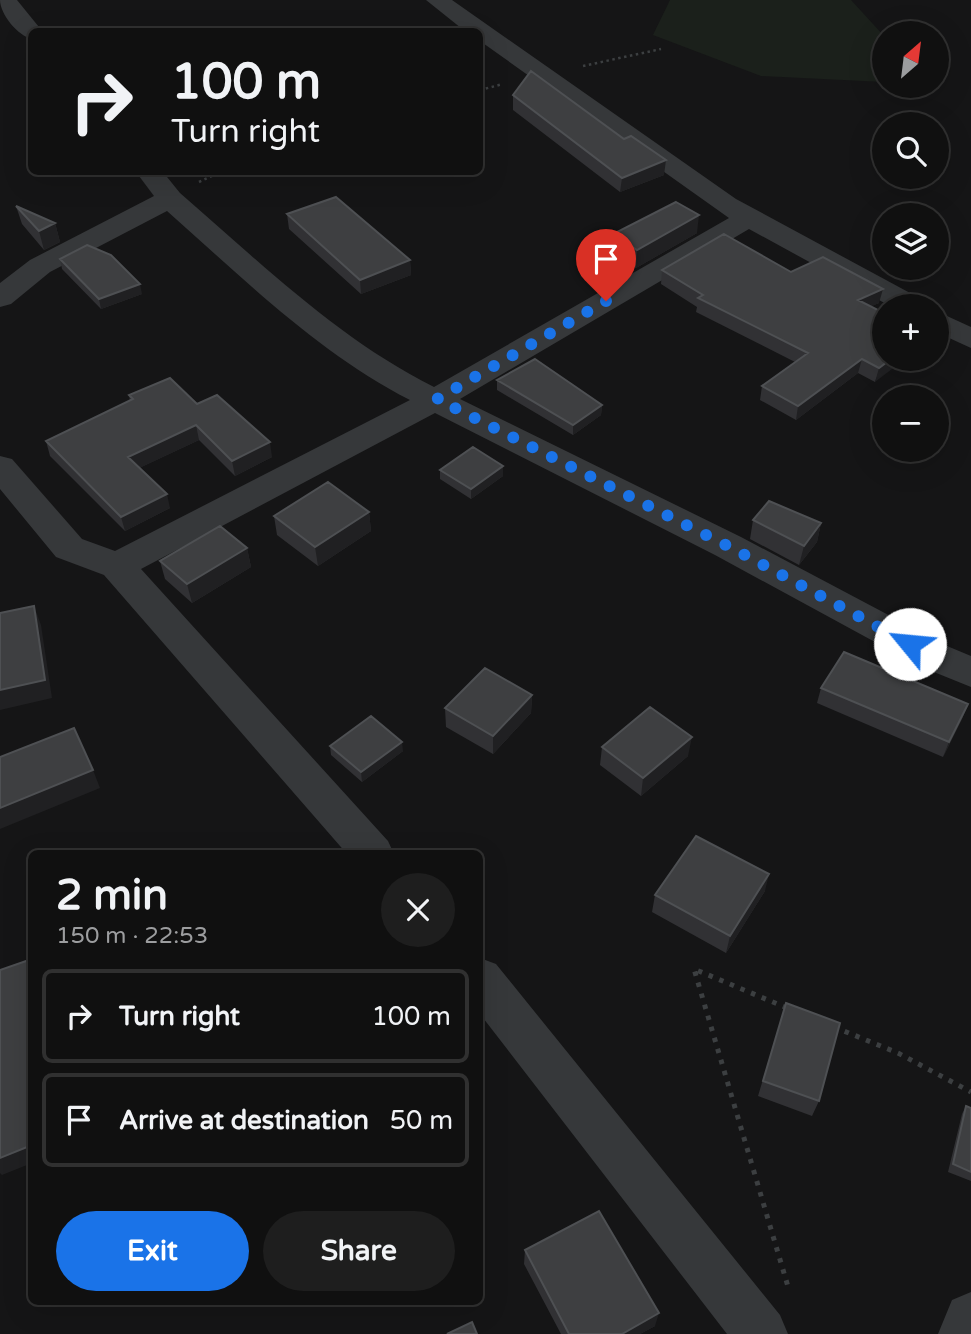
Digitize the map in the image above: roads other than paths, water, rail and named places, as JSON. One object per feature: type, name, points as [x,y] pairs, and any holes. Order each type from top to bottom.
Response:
[{"type":"street","points":[[5,0],[29,28]]},
{"type":"street","points":[[437,0],[476,28]]},
{"type":"street","points":[[483,33],[726,205],[890,294]]},
{"type":"street","points":[[151,175],[170,200],[320,330],[387,376],[728,546],[933,656],[971,672]]},
{"type":"street","points":[[0,298],[40,266],[170,200]]},
{"type":"street","points":[[117,566],[437,399],[750,217]]},
{"type":"street","points":[[949,327],[971,339]]},
{"type":"street","points":[[0,467],[69,548],[117,566],[369,850]]},
{"type":"street","points":[[483,983],[761,1334]]},
{"type":"street","points":[[965,1334],[971,1319]]}]
